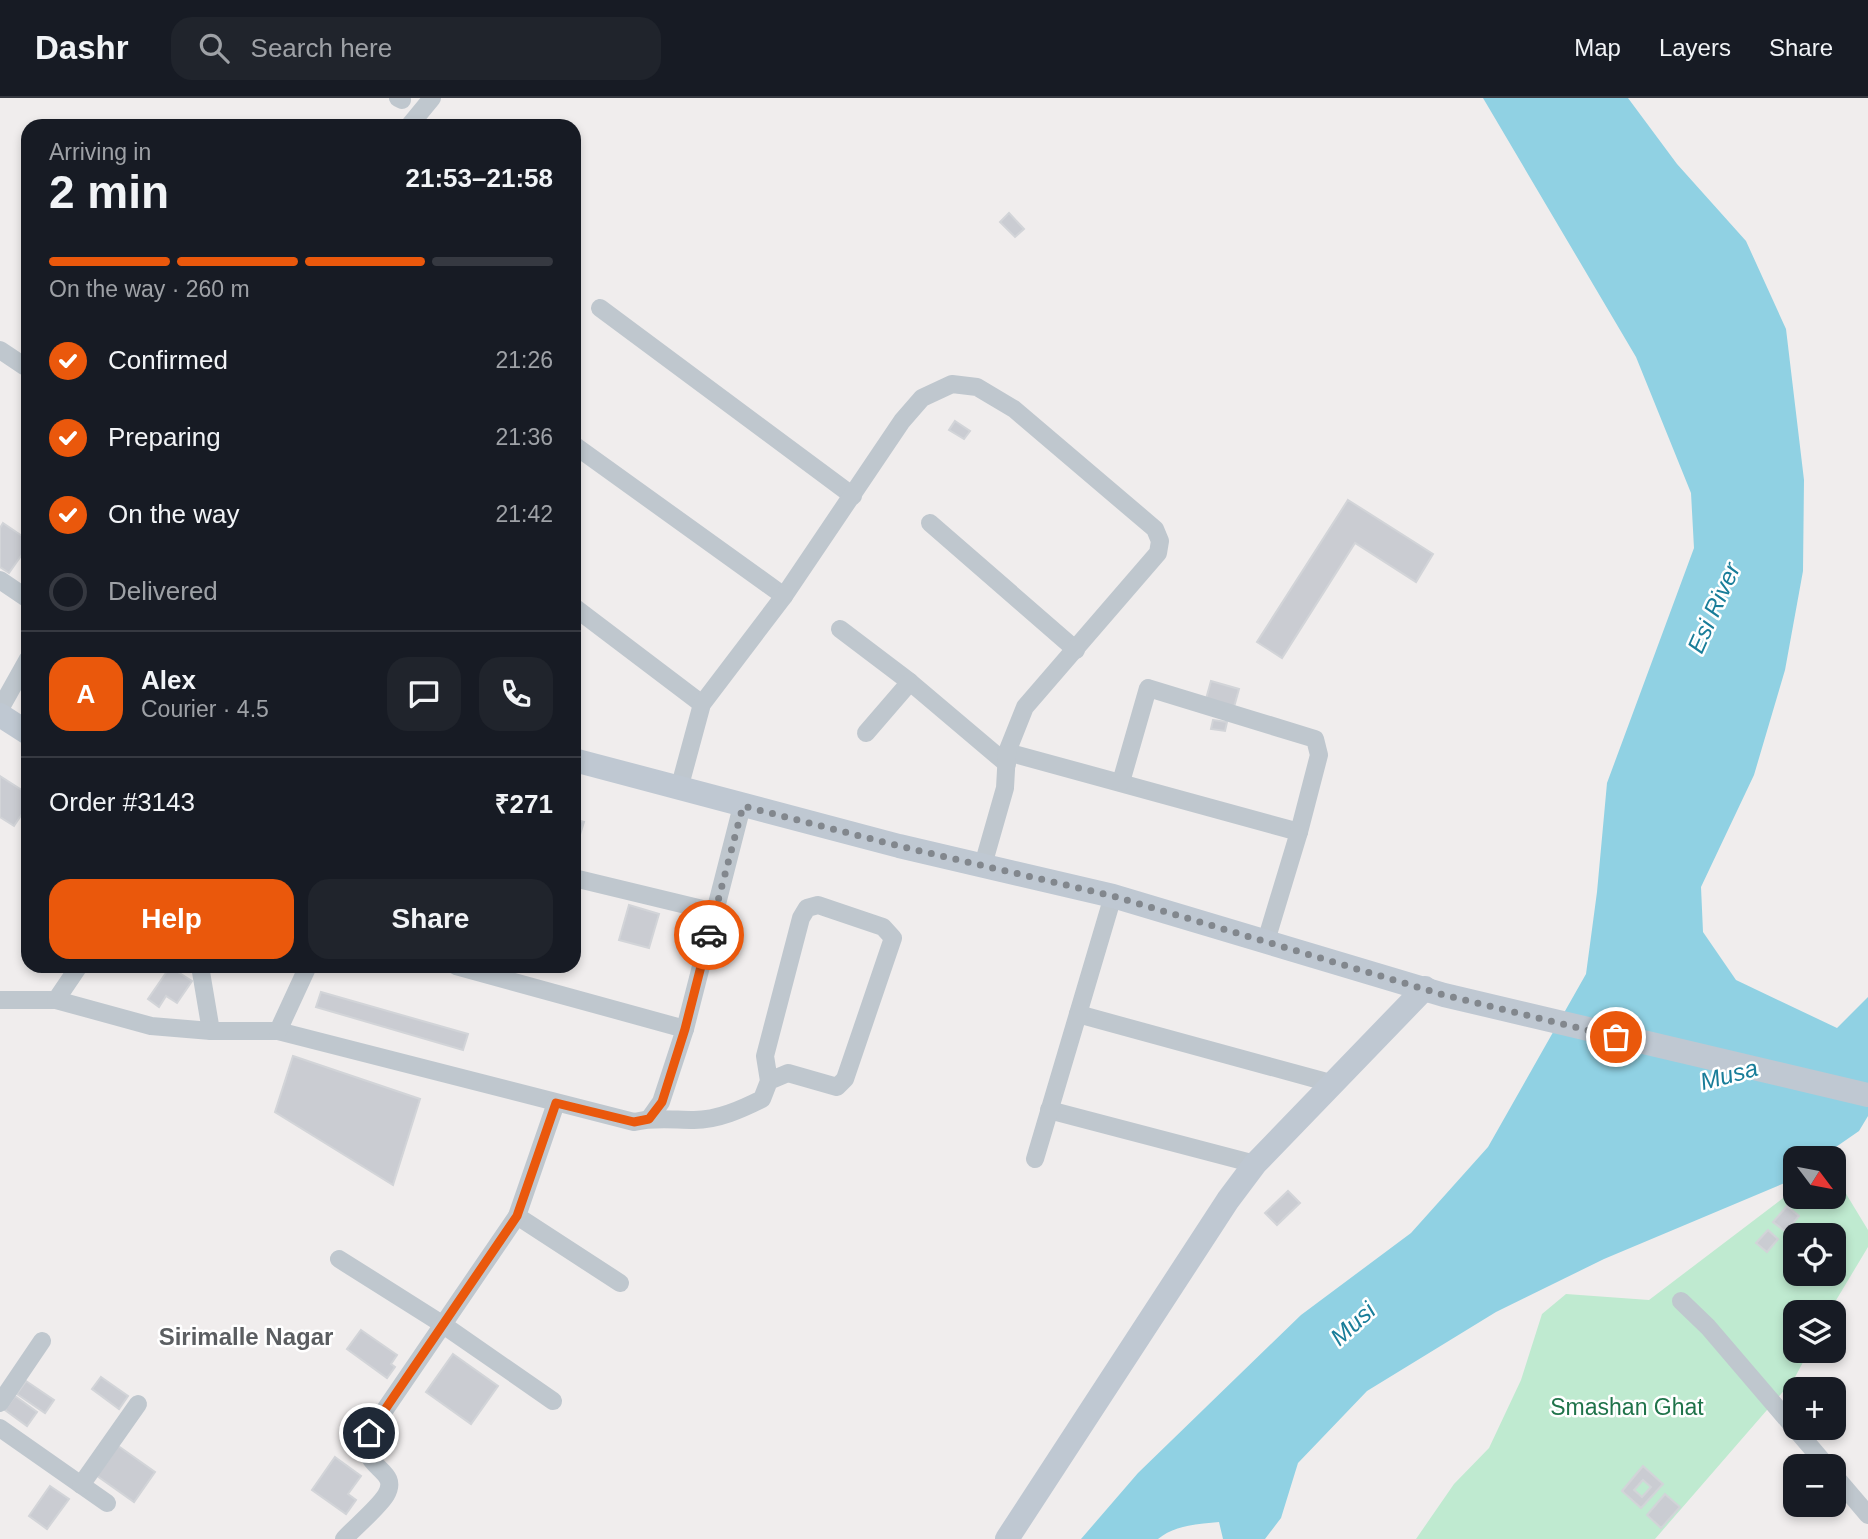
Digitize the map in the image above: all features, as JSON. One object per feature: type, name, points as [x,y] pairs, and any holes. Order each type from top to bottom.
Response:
[{"type":"street","points":[[415,119],[432,98]]},
{"type":"street","points":[[600,308],[853,496]]},
{"type":"street","points":[[0,350],[21,364]]},
{"type":"street","points":[[679,789],[702,704],[784,596],[902,421],[922,398],[952,384],[977,387],[1014,409],[1155,529],[1160,541],[1158,553],[1026,707],[1007,758],[1004,788],[983,865]]},
{"type":"street","points":[[581,450],[784,596]]},
{"type":"street","points":[[930,523],[1076,650]]},
{"type":"street","points":[[0,580],[21,594]]},
{"type":"street","points":[[581,612],[702,704]]},
{"type":"street","points":[[840,629],[1007,758],[1121,782],[1299,832]]},
{"type":"street","points":[[0,709],[21,672]]},
{"type":"street","points":[[866,733],[910,682]]},
{"type":"street","points":[[1121,782],[1148,688],[1315,738],[1319,755],[1266,941]]},
{"type":"street","points":[[0,715],[21,728]]},
{"type":"street","points":[[581,762],[743,806],[1113,896],[1434,992],[1868,1095]]},
{"type":"street","points":[[649,1119],[662,1102],[685,1029],[743,806]]},
{"type":"street","points":[[581,880],[715,912]]},
{"type":"street","points":[[1035,1159],[1113,896]]},
{"type":"street","points":[[0,1000],[56,1000],[151,1026],[211,1031],[278,1031],[634,1122],[649,1119],[698,1120],[738,1111],[762,1099],[769,1082],[765,1056],[800,918],[807,908],[818,905],[883,927],[893,937],[845,1079],[837,1087],[788,1073],[769,1082]]},
{"type":"street","points":[[56,1000],[74,973]]},
{"type":"street","points":[[201,973],[211,1031]]},
{"type":"street","points":[[278,1031],[304,973]]},
{"type":"street","points":[[481,973],[685,1029]]},
{"type":"street","points":[[1007,1539],[1213,1223],[1255,1164],[1334,1084],[1434,992]]},
{"type":"street","points":[[1078,1014],[1334,1084]]},
{"type":"street","points":[[344,1539],[386,1495],[389,1484],[385,1474],[366,1455],[364,1445],[369,1433],[517,1216],[556,1103]]},
{"type":"street","points":[[1049,1110],[1255,1164]]},
{"type":"street","points":[[517,1216],[620,1283]]},
{"type":"street","points":[[339,1259],[442,1324],[553,1401]]},
{"type":"street","points":[[1681,1301],[1708,1327],[1817,1454]]},
{"type":"street","points":[[0,1403],[42,1341]]},
{"type":"street","points":[[82,1485],[138,1405]]},
{"type":"street","points":[[2,1434],[107,1503]]},
{"type":"street","points":[[1846,1489],[1868,1514]]},
{"type":"green space","name":"Smashan Ghat","points":[[1846,1194],[1868,1230],[1868,1247],[1846,1284],[1846,1223],[1783,1223],[1783,1286],[1845,1286],[1836,1300],[1783,1300],[1783,1363],[1803,1363],[1795,1377],[1783,1377],[1783,1392],[1655,1539],[1416,1539],[1454,1484],[1489,1448],[1521,1380],[1542,1314],[1566,1294],[1649,1300],[1783,1198],[1783,1209],[1846,1209]]},
{"type":"water","points":[[1483,98],[1628,98],[1677,164],[1746,241],[1786,329],[1804,480],[1803,571],[1785,670],[1754,775],[1701,887],[1703,932],[1736,980],[1837,1028],[1868,997],[1868,1116],[1859,1131],[1837,1146],[1783,1146],[1783,1184],[1604,1259],[1496,1312],[1367,1391],[1298,1463],[1281,1518],[1265,1539],[1223,1539],[1219,1522],[1179,1528],[1158,1539],[1081,1539],[1138,1473],[1301,1315],[1411,1233],[1488,1147],[1586,974],[1607,783],[1694,548],[1691,493],[1636,357]]},
{"type":"building","points":[[1009,213],[1024,229],[1015,237],[1000,222]]},
{"type":"building","points":[[955,421],[970,431],[964,439],[949,430]]},
{"type":"building","points":[[1348,500],[1433,554],[1416,582],[1355,543],[1282,658],[1257,642]]},
{"type":"building","points":[[3,523],[21,535],[21,556],[9,573],[0,567],[0,528]]},
{"type":"building","points":[[1211,681],[1239,689],[1234,707],[1206,699]]},
{"type":"building","points":[[1213,720],[1227,722],[1225,731],[1211,729]]},
{"type":"building","points":[[0,776],[21,790],[21,816],[14,826],[0,817]]},
{"type":"building","points":[[629,905],[659,914],[649,948],[619,940]]},
{"type":"building","points":[[166,973],[179,973],[192,981],[177,1003],[166,996],[159,1007],[148,999]]},
{"type":"building","points":[[321,992],[468,1034],[463,1050],[316,1007]]},
{"type":"building","points":[[293,1056],[420,1099],[393,1185],[275,1112]]},
{"type":"building","points":[[1288,1191],[1300,1203],[1277,1225],[1265,1213]]},
{"type":"building","points":[[1784,1209],[1791,1209],[1799,1216],[1793,1223],[1783,1223],[1783,1230],[1773,1222]]},
{"type":"building","points":[[1768,1230],[1778,1239],[1767,1252],[1756,1243]]},
{"type":"building","points":[[361,1330],[397,1355],[391,1364],[395,1367],[387,1378],[347,1349]]},
{"type":"building","points":[[453,1354],[498,1386],[471,1424],[426,1392]]},
{"type":"building","points":[[101,1377],[128,1396],[119,1409],[92,1389]]},
{"type":"building","points":[[26,1381],[54,1400],[45,1413],[17,1394]]},
{"type":"building","points":[[15,1396],[37,1412],[27,1426],[5,1410]]},
{"type":"building","points":[[114,1443],[155,1472],[134,1502],[93,1473]]},
{"type":"building","points":[[335,1457],[361,1476],[348,1494],[356,1500],[346,1514],[312,1490]]},
{"type":"building","points":[[1643,1466],[1663,1484],[1641,1508],[1622,1491]],"holes":[[[1643,1480],[1651,1487],[1642,1497],[1634,1490]]]},
{"type":"building","points":[[50,1486],[69,1499],[47,1529],[29,1516]]},
{"type":"building","points":[[1665,1494],[1680,1507],[1661,1528],[1647,1515]]},
{"type":"way so far","points":[[709,935],[743,806],[1113,896],[1444,995],[1616,1037]]},
{"type":"district","name":"Sirimalle Nagar","points":[[246,1337]]},
{"type":"route","points":[[369,1433],[517,1216],[556,1103],[634,1122],[649,1119],[662,1102],[685,1029],[709,935]]},
{"type":"water label","name":"Esi River","points":[[1714,608]]},
{"type":"water label","name":"Musa","points":[[1729,1075]]},
{"type":"water label","name":"Musi","points":[[1353,1324]]}]
